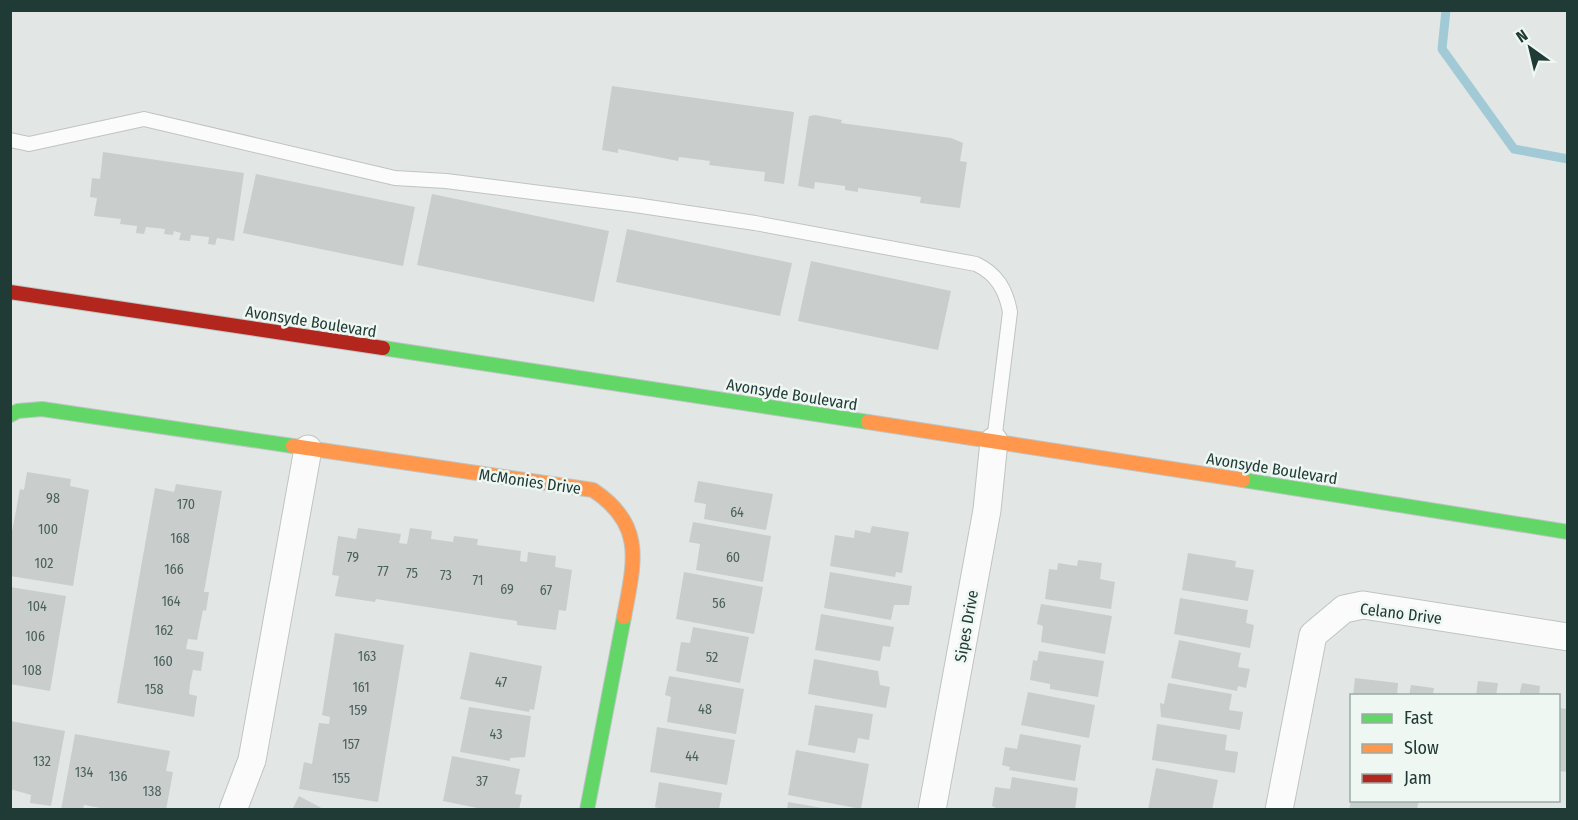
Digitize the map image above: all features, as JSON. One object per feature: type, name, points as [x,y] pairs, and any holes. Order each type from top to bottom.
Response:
[{"type":"main road","name":"Avonsyde Boulevard","points":[[10,292],[994,441],[1568,532]]},
{"type":"main road","name":"McMonies Drive","points":[[10,415],[18,411],[42,409],[593,490],[611,501],[625,516],[633,538],[634,564],[587,810]]},
{"type":"street","name":"Sipes Drive","points":[[933,810],[987,510],[994,441]]},
{"type":"street","points":[[233,810],[252,760],[308,448]]},
{"type":"street","name":"Celano Drive","points":[[1280,810],[1312,635],[1344,609],[1363,605],[1568,637]]},
{"type":"lane","points":[[10,140],[29,144],[144,119],[395,177],[446,181],[722,218],[976,264],[995,276],[1008,299],[1010,312],[994,441]]},
{"type":"building","points":[[612,86],[794,112],[784,184],[764,181],[765,172],[709,165],[710,161],[679,157],[678,161],[618,149],[618,153],[602,150]]},
{"type":"building","points":[[809,116],[842,120],[841,123],[951,138],[963,143],[960,161],[967,162],[960,208],[920,203],[921,197],[858,188],[858,192],[845,190],[845,186],[815,182],[814,189],[798,186]]},
{"type":"building","points":[[103,152],[244,173],[234,241],[217,238],[215,245],[208,244],[209,237],[191,235],[190,241],[179,240],[181,233],[174,231],[173,235],[164,234],[165,229],[146,227],[144,234],[136,233],[137,226],[120,224],[121,219],[94,216],[97,198],[90,197],[92,178],[100,179]]},
{"type":"building","points":[[256,174],[415,207],[403,266],[243,233]]},
{"type":"building","points":[[432,194],[609,231],[594,302],[417,265]]},
{"type":"building","points":[[627,229],[792,263],[780,316],[616,282]]},
{"type":"building","points":[[811,261],[951,291],[938,350],[798,321]]},
{"type":"building","points":[[27,472],[71,479],[70,486],[89,490],[73,586],[10,576],[10,542],[20,489],[24,490]]},
{"type":"building","points":[[698,481],[773,494],[766,530],[704,519],[706,504],[694,502]]},
{"type":"building","points":[[176,484],[222,491],[204,592],[209,592],[206,611],[203,610],[197,640],[188,639],[186,649],[204,652],[201,671],[193,670],[190,684],[189,694],[197,696],[194,717],[117,703],[155,488],[174,492]]},
{"type":"building","points":[[693,522],[771,536],[763,582],[696,570],[700,544],[689,542]]},
{"type":"building","points":[[872,526],[909,532],[902,573],[896,572],[895,577],[830,566],[835,535],[854,538],[855,530],[870,533]]},
{"type":"building","points":[[358,528],[401,534],[399,543],[407,544],[410,528],[432,531],[431,539],[453,542],[454,536],[478,539],[477,545],[521,551],[520,561],[527,562],[528,552],[556,556],[555,567],[572,570],[566,611],[559,610],[556,630],[517,625],[517,621],[376,599],[375,602],[335,596],[339,576],[332,575],[338,536],[356,539]]},
{"type":"building","points":[[1188,553],[1236,561],[1235,567],[1254,570],[1248,601],[1182,590]]},
{"type":"building","points":[[1078,560],[1102,563],[1100,579],[1115,582],[1111,609],[1045,599],[1049,569],[1057,570],[1058,563],[1077,566]]},
{"type":"building","points":[[684,572],[763,587],[754,634],[676,619]]},
{"type":"building","points":[[830,572],[912,586],[909,605],[894,605],[891,620],[824,608]]},
{"type":"building","points":[[10,587],[66,596],[50,691],[10,684]]},
{"type":"building","points":[[1180,598],[1248,610],[1246,623],[1254,625],[1250,648],[1174,634]]},
{"type":"building","points":[[1041,604],[1112,616],[1105,654],[1041,642],[1043,626],[1037,624]]},
{"type":"building","points":[[821,614],[894,627],[890,647],[883,646],[880,661],[815,650]]},
{"type":"building","points":[[693,627],[749,637],[740,683],[676,671],[681,642],[690,643]]},
{"type":"building","points":[[335,633],[404,645],[378,802],[299,789],[304,762],[312,764],[319,723],[329,724],[330,717],[322,715]]},
{"type":"building","points":[[1179,640],[1241,653],[1238,667],[1250,669],[1246,688],[1238,686],[1237,691],[1171,678]]},
{"type":"building","points":[[1039,651],[1104,661],[1098,697],[1050,689],[1050,684],[1030,680],[1033,660],[1037,661]]},
{"type":"building","points":[[470,652],[542,666],[534,710],[530,709],[529,712],[460,699]]},
{"type":"building","points":[[814,659],[878,671],[880,685],[890,687],[886,708],[808,694]]},
{"type":"building","points":[[669,676],[744,689],[736,734],[667,722],[671,697],[665,695]]},
{"type":"building","points":[[1355,678],[1398,683],[1397,694],[1353,694]]},
{"type":"building","points":[[1478,681],[1498,683],[1496,694],[1476,694]]},
{"type":"building","points":[[1168,683],[1232,694],[1229,710],[1243,712],[1240,730],[1161,717],[1160,703],[1164,704]]},
{"type":"building","points":[[1522,683],[1540,686],[1539,694],[1519,694]]},
{"type":"building","points":[[1411,685],[1434,688],[1433,693],[1436,694],[1409,694]]},
{"type":"building","points":[[1028,692],[1095,705],[1089,738],[1021,725]]},
{"type":"building","points":[[815,705],[873,714],[869,740],[858,738],[855,753],[808,745]]},
{"type":"building","points":[[469,707],[531,716],[525,757],[510,758],[510,761],[460,752]]},
{"type":"building","points":[[1560,708],[1568,709],[1568,772],[1560,771]]},
{"type":"building","points":[[10,721],[65,731],[51,806],[30,803],[31,795],[10,789]]},
{"type":"building","points":[[1157,724],[1227,735],[1225,750],[1238,752],[1235,773],[1152,760]]},
{"type":"building","points":[[657,727],[735,740],[727,785],[650,772]]},
{"type":"building","points":[[75,734],[170,751],[166,771],[173,772],[166,810],[111,810],[84,805],[83,810],[61,810]]},
{"type":"building","points":[[1020,734],[1081,745],[1075,781],[1009,770],[1010,767],[1002,765],[1005,747],[1017,749]]},
{"type":"building","points":[[796,750],[869,764],[861,809],[788,795]]},
{"type":"building","points":[[452,756],[520,769],[515,794],[522,795],[519,810],[487,810],[443,801]]},
{"type":"building","points":[[1156,768],[1218,780],[1212,810],[1148,810]]},
{"type":"building","points":[[1012,777],[1078,788],[1075,810],[1000,810],[992,806],[995,787],[1010,789]]},
{"type":"building","points":[[659,782],[722,793],[719,810],[663,810],[655,807]]},
{"type":"building","points":[[299,796],[325,810],[292,810]]},
{"type":"building","points":[[788,802],[822,808],[822,810],[787,810]]},
{"type":"building","points":[[1351,802],[1419,802],[1417,810],[1349,810]]},
{"type":"waterway","points":[[1446,10],[1442,49],[1514,149],[1568,159]]},
{"type":"traffic: fast","points":[[383,348],[868,422]]},
{"type":"traffic: fast","points":[[10,415],[18,411],[42,409],[293,446]]},
{"type":"traffic: fast","points":[[1243,480],[1568,532]]},
{"type":"traffic: fast","points":[[587,810],[624,617]]},
{"type":"traffic: slow","points":[[868,422],[1243,480]]},
{"type":"traffic: slow","points":[[293,446],[593,490],[610,503],[622,517],[629,531],[633,562],[624,617]]},
{"type":"traffic: jam","points":[[10,292],[383,348]]}]
